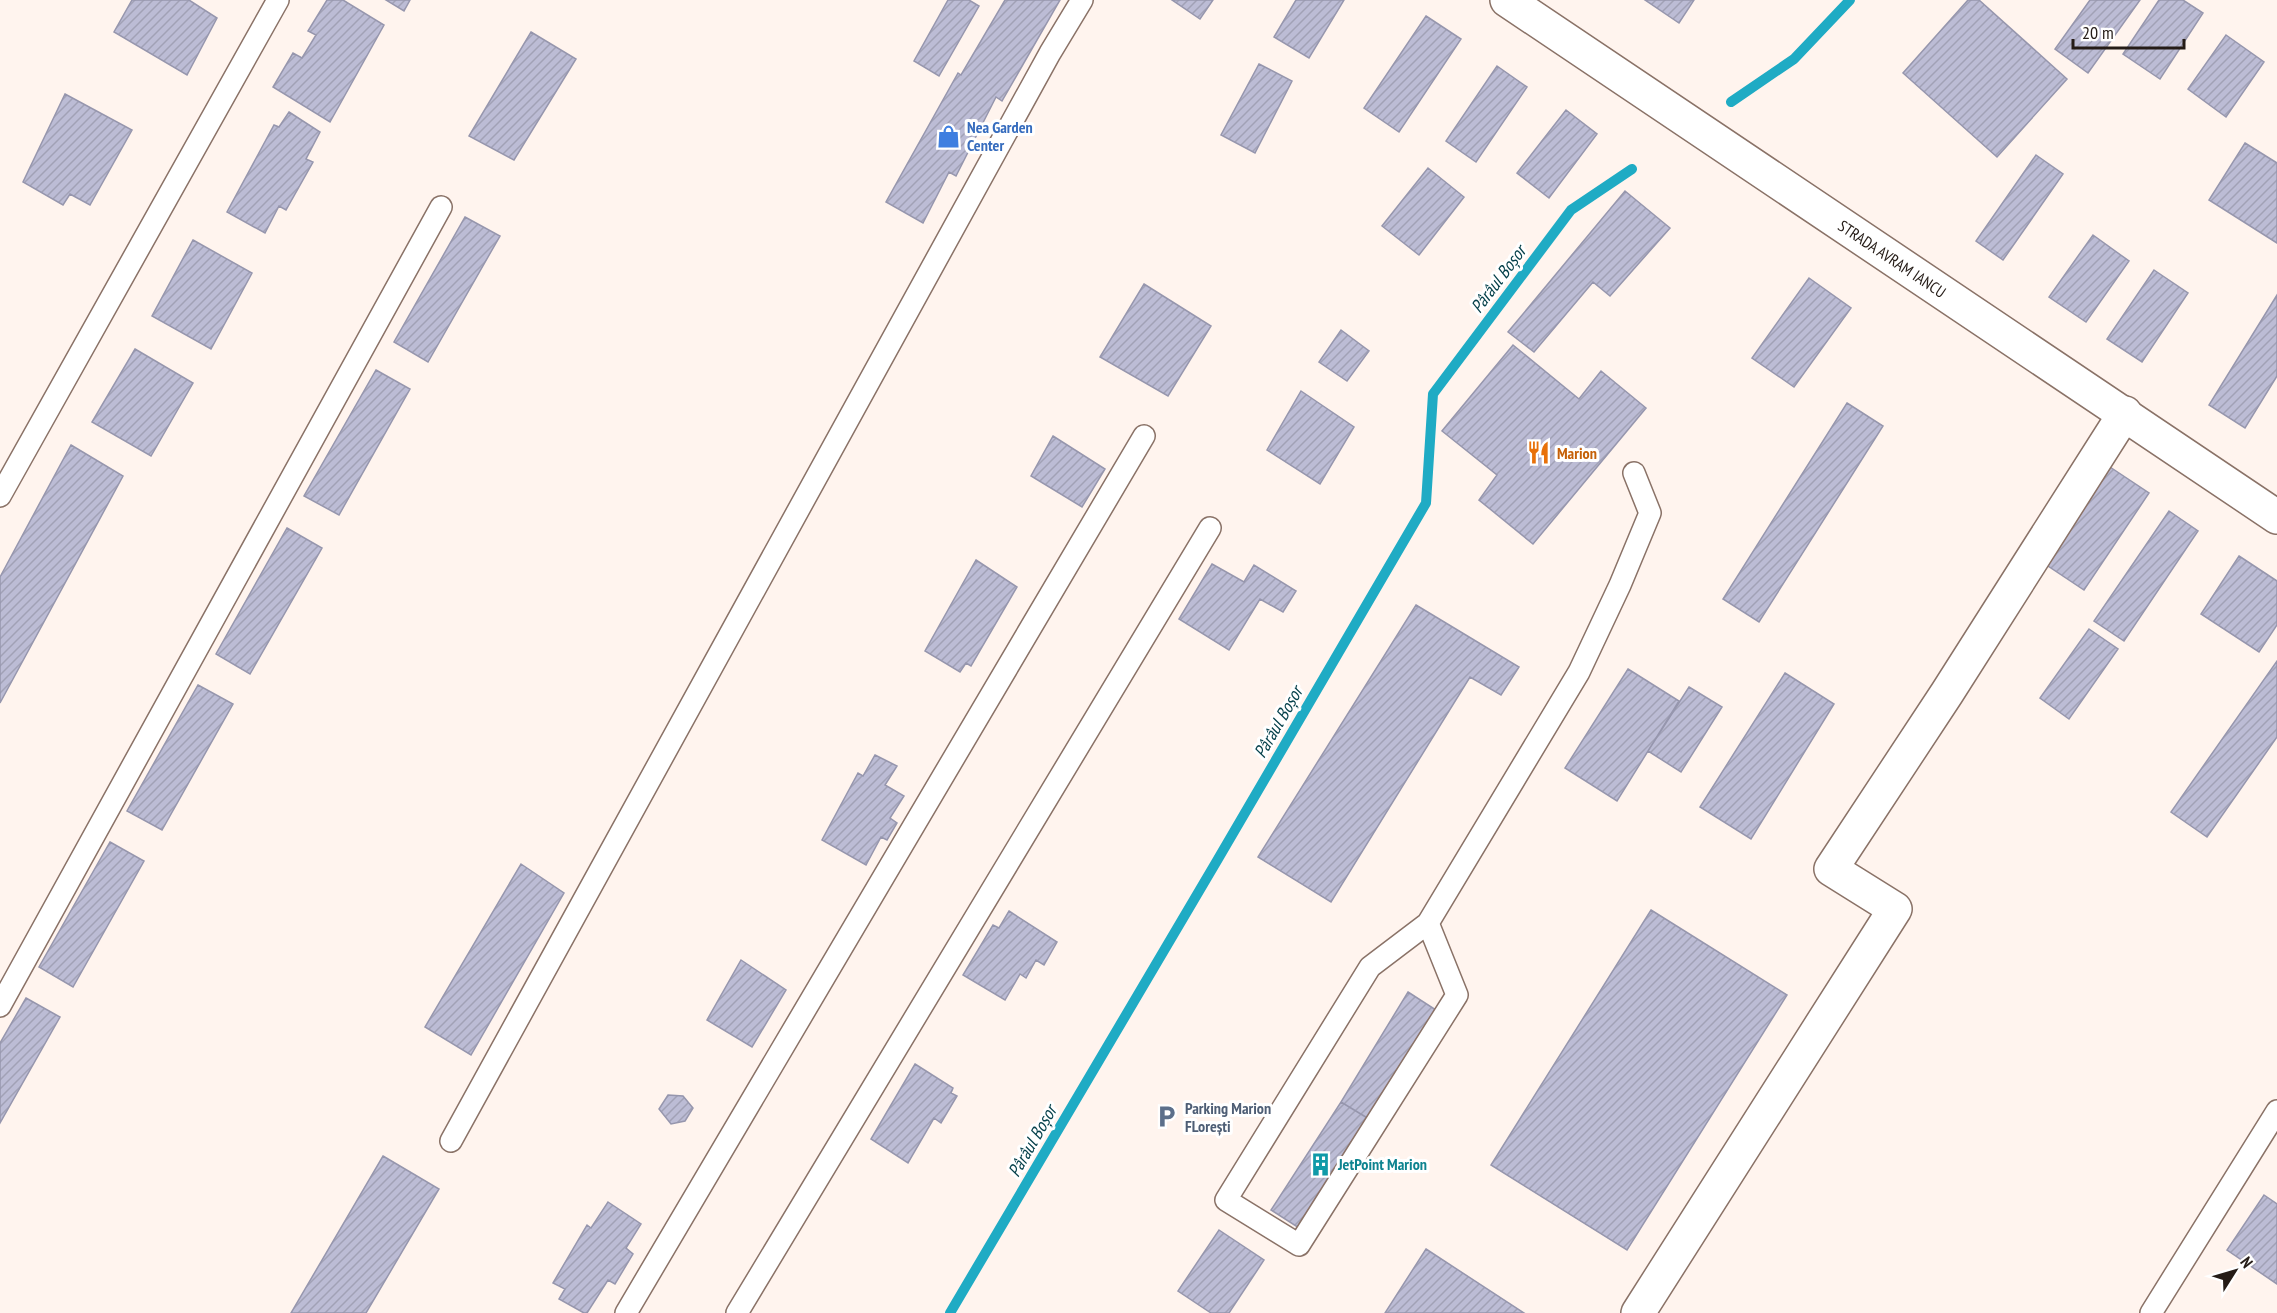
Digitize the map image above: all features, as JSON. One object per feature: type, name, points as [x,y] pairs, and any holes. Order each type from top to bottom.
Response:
[{"type":"street","name":"STRADA AVRAM IANCU","points":[[1508,0],[2277,517]]},
{"type":"street","points":[[1638,1313],[1895,909],[1831,869],[1953,683],[2124,413]]},
{"type":"lane","points":[[0,496],[278,0]]},
{"type":"lane","points":[[451,1141],[1039,74],[1082,0]]},
{"type":"lane","points":[[0,1006],[441,207]]},
{"type":"lane","points":[[626,1313],[1144,436]]},
{"type":"lane","points":[[1428,924],[1457,995],[1299,1245],[1226,1200],[1370,966],[1428,924],[1579,672],[1620,585],[1650,513],[1634,473]]},
{"type":"lane","points":[[737,1313],[1210,528]]},
{"type":"lane","points":[[2151,1313],[2277,1111]]},
{"type":"building","points":[[132,0],[189,0],[217,18],[187,75],[114,32]]},
{"type":"building","points":[[327,0],[343,0],[384,25],[330,122],[273,87],[293,53],[302,58],[316,35],[308,31]]},
{"type":"building","points":[[386,0],[410,0],[404,11]]},
{"type":"building","points":[[948,0],[969,0],[979,6],[939,76],[914,61]]},
{"type":"building","name":"Nea Garden Center","points":[[1005,0],[1060,0],[1002,101],[996,97],[956,176],[949,172],[923,223],[886,202],[958,73],[961,75]]},
{"type":"building","points":[[1172,0],[1213,0],[1200,19]]},
{"type":"building","points":[[1296,0],[1344,0],[1309,58],[1274,37]]},
{"type":"building","points":[[1645,0],[1694,0],[1679,23]]},
{"type":"building","points":[[1968,0],[1979,0],[2067,79],[1997,157],[1903,73]]},
{"type":"building","points":[[2090,0],[2140,0],[2088,73],[2055,49]]},
{"type":"building","points":[[2159,0],[2183,0],[2203,13],[2160,79],[2123,54]]},
{"type":"building","points":[[1426,16],[1461,39],[1399,132],[1364,108]]},
{"type":"building","points":[[531,32],[576,59],[514,160],[469,136]]},
{"type":"building","points":[[2226,35],[2264,62],[2226,117],[2188,89]]},
{"type":"building","points":[[1259,64],[1292,81],[1255,153],[1221,135]]},
{"type":"building","points":[[1497,66],[1527,87],[1476,162],[1446,141]]},
{"type":"building","points":[[65,94],[132,130],[90,205],[70,194],[63,205],[23,182]]},
{"type":"building","points":[[1566,110],[1597,134],[1549,198],[1517,173]]},
{"type":"building","points":[[289,112],[320,132],[306,159],[313,162],[286,210],[279,206],[265,233],[227,212],[274,125],[279,127]]},
{"type":"building","points":[[2245,143],[2277,163],[2277,243],[2209,200]]},
{"type":"building","points":[[2036,155],[2063,174],[2003,260],[1976,241]]},
{"type":"building","points":[[1428,168],[1464,197],[1419,255],[1382,226]]},
{"type":"building","points":[[1625,191],[1670,228],[1610,296],[1593,282],[1534,352],[1508,332]]},
{"type":"building","points":[[465,217],[500,236],[428,362],[394,342]]},
{"type":"building","points":[[2093,235],[2129,261],[2086,322],[2049,297]]},
{"type":"building","points":[[193,240],[252,273],[211,349],[152,316]]},
{"type":"building","points":[[2154,270],[2188,293],[2142,362],[2107,339]]},
{"type":"building","points":[[1809,278],[1851,308],[1794,387],[1752,358]]},
{"type":"building","points":[[1144,284],[1211,326],[1168,396],[1100,357]]},
{"type":"building","points":[[2277,295],[2277,376],[2245,428],[2209,405]]},
{"type":"building","points":[[1341,330],[1369,351],[1347,381],[1319,362]]},
{"type":"building","name":"Marion","points":[[1513,345],[1579,399],[1601,371],[1646,408],[1533,544],[1479,500],[1497,475],[1442,431]]},
{"type":"building","points":[[135,349],[193,383],[151,456],[92,422]]},
{"type":"building","points":[[376,370],[410,389],[339,515],[304,496]]},
{"type":"building","points":[[1301,391],[1354,427],[1320,484],[1267,450]]},
{"type":"building","points":[[1847,403],[1883,426],[1759,622],[1723,599]]},
{"type":"building","points":[[1053,436],[1105,469],[1082,507],[1031,476]]},
{"type":"building","points":[[71,445],[123,476],[0,703],[0,577]]},
{"type":"building","points":[[2110,467],[2149,493],[2084,590],[2045,564]]},
{"type":"building","points":[[2169,511],[2198,531],[2124,641],[2094,621]]},
{"type":"building","points":[[287,528],[322,548],[250,674],[216,654]]},
{"type":"building","points":[[2239,556],[2277,581],[2277,625],[2259,652],[2201,614]]},
{"type":"building","points":[[976,560],[1017,587],[971,666],[966,663],[960,672],[925,651]]},
{"type":"building","points":[[1212,564],[1244,582],[1254,565],[1296,591],[1283,612],[1260,599],[1229,650],[1179,619]]},
{"type":"building","points":[[1416,605],[1519,667],[1501,695],[1470,677],[1331,902],[1258,857]]},
{"type":"building","points":[[2089,629],[2118,649],[2069,719],[2040,698]]},
{"type":"building","points":[[2277,661],[2277,737],[2207,837],[2171,812]]},
{"type":"building","points":[[1628,669],[1679,701],[1617,801],[1565,768]]},
{"type":"building","points":[[1785,673],[1834,704],[1751,839],[1700,807]]},
{"type":"building","points":[[198,685],[233,704],[162,830],[127,811]]},
{"type":"building","points":[[1689,687],[1722,707],[1681,772],[1648,751]]},
{"type":"building","points":[[875,755],[897,766],[885,785],[904,796],[890,818],[897,823],[887,840],[881,837],[866,865],[822,840],[858,773],[863,776]]},
{"type":"building","points":[[110,842],[144,861],[73,987],[39,967]]},
{"type":"building","points":[[521,864],[564,893],[471,1055],[425,1027]]},
{"type":"building","points":[[1651,910],[1787,995],[1627,1250],[1491,1165]]},
{"type":"building","points":[[1009,911],[1057,942],[1044,965],[1036,960],[1026,978],[1020,974],[1005,1000],[963,975],[993,925],[999,928]]},
{"type":"building","points":[[741,960],[786,990],[752,1047],[707,1020]]},
{"type":"building","points":[[1408,992],[1436,1010],[1369,1119],[1341,1102]]},
{"type":"building","points":[[26,998],[60,1017],[0,1123],[0,1043]]},
{"type":"building","points":[[915,1064],[953,1088],[951,1093],[957,1096],[941,1123],[934,1118],[908,1163],[871,1139]]},
{"type":"building","points":[[668,1095],[683,1096],[693,1108],[685,1121],[671,1124],[659,1109]]},
{"type":"building","name":"JetPoint Marion","points":[[1341,1102],[1369,1119],[1299,1228],[1271,1210]]},
{"type":"building","points":[[383,1156],[439,1189],[366,1313],[291,1313]]},
{"type":"building","points":[[2264,1195],[2277,1204],[2277,1284],[2227,1250]]},
{"type":"building","points":[[608,1202],[641,1224],[626,1248],[633,1254],[615,1284],[608,1280],[587,1313],[584,1313],[559,1299],[565,1289],[553,1283],[587,1225],[591,1228]]},
{"type":"building","points":[[1219,1230],[1264,1260],[1229,1313],[1211,1313],[1178,1291]]},
{"type":"building","points":[[1426,1249],[1524,1313],[1385,1313]]},
{"type":"waterway","name":"Pârâul Boșor","points":[[1731,102],[1794,59],[1850,0]]},
{"type":"waterway","name":"Pârâul Boșor","points":[[950,1313],[1426,503],[1433,394],[1571,210],[1632,169]]},
{"type":"place","name":"Nea Garden Center","points":[[949,136]]},
{"type":"place","name":"Marion","points":[[1539,453]]},
{"type":"place","name":"Parking Marion FLorești","points":[[1167,1117]]},
{"type":"place","name":"JetPoint Marion","points":[[1320,1164]]}]
